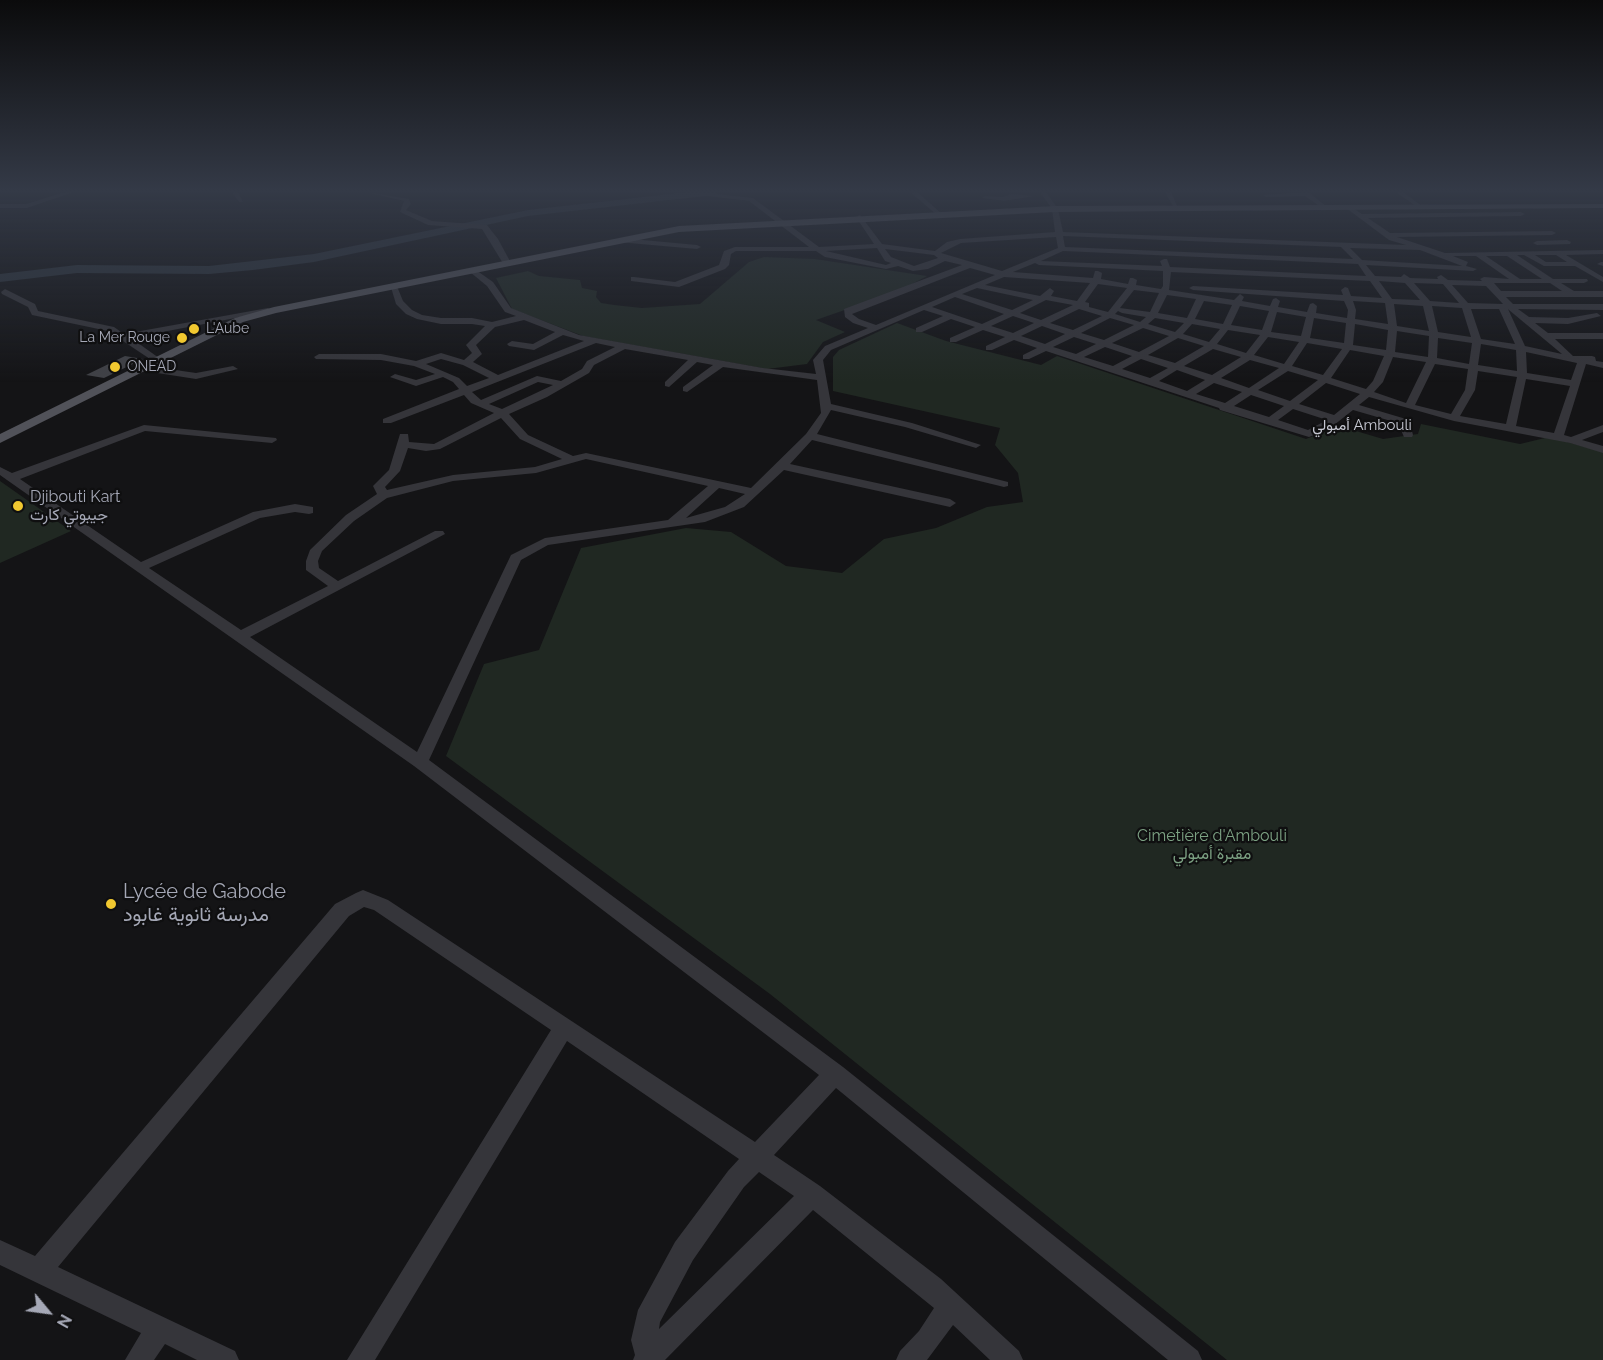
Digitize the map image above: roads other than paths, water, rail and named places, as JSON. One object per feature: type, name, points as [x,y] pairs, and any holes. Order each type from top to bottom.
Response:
[{"type":"main road","points":[[0,439],[228,324],[274,310],[544,255]]},
{"type":"street","points":[[503,255],[507,263]]},
{"type":"street","points":[[634,279],[676,285],[722,267],[725,265],[727,255]]},
{"type":"street","points":[[830,255],[886,267],[898,263]]},
{"type":"street","points":[[884,255],[898,263],[919,268],[940,256]]},
{"type":"street","points":[[937,255],[1002,274],[1096,281],[1166,290],[1203,293],[1242,291],[1466,306],[1603,310]]},
{"type":"street","points":[[420,762],[516,558],[545,542],[564,537],[701,519],[729,510],[754,492],[783,466],[810,436],[826,413],[827,406],[818,360],[828,348],[923,307],[956,289],[972,286],[1048,255]]},
{"type":"street","points":[[989,348],[1079,305],[1096,281],[1100,266],[1097,255]]},
{"type":"street","points":[[1026,357],[1113,312],[1132,285],[1134,268],[1130,255]]},
{"type":"street","points":[[1075,358],[1142,325],[1152,316],[1166,290],[1167,270],[1162,255]]},
{"type":"street","points":[[1112,371],[1177,335],[1190,321],[1203,293],[1201,272],[1195,255]]},
{"type":"street","points":[[1203,255],[1430,265],[1507,273],[1603,274]]},
{"type":"street","points":[[1224,408],[1286,368],[1305,339],[1314,296],[1304,275],[1289,255]]},
{"type":"street","points":[[1269,422],[1325,379],[1348,346],[1350,298],[1338,277],[1321,255]]},
{"type":"street","points":[[923,307],[1224,408],[1309,434],[1325,427],[1367,394],[1378,382],[1390,353],[1393,328],[1389,301],[1353,255]]},
{"type":"street","points":[[1385,255],[1427,303],[1434,335],[1432,360],[1423,382],[1408,407]]},
{"type":"street","points":[[1423,255],[1466,306],[1477,341],[1470,390],[1454,418]]},
{"type":"street","points":[[1445,255],[1476,271],[1499,294],[1508,308],[1521,348],[1522,375],[1510,429]]},
{"type":"street","points":[[1480,255],[1576,320]]},
{"type":"street","points":[[1512,255],[1603,310]]},
{"type":"street","points":[[1530,255],[1544,264],[1576,264]]},
{"type":"street","points":[[1562,255],[1603,280]]},
{"type":"street","points":[[1588,255],[1602,265]]},
{"type":"street","points":[[1149,382],[1211,346],[1226,327],[1242,291],[1237,273],[1228,257]]},
{"type":"street","points":[[1187,395],[1248,357],[1266,333],[1275,310],[1277,293],[1270,274],[1259,258]]},
{"type":"street","points":[[1033,262],[1408,281],[1488,283],[1584,281]]},
{"type":"street","points":[[952,340],[1043,298],[1062,278],[1069,264]]},
{"type":"street","points":[[1556,264],[1602,291]]},
{"type":"street","points":[[874,327],[856,321],[848,315],[847,311],[970,265]]},
{"type":"street","points":[[473,270],[490,284],[504,307],[561,332],[593,341],[763,371],[822,378]]},
{"type":"street","points":[[935,278],[946,281]]},
{"type":"street","points":[[393,286],[399,302],[409,312],[441,321],[472,321],[492,325],[524,316]]},
{"type":"street","points":[[972,286],[1113,312],[1190,321],[1576,384]]},
{"type":"street","points":[[956,289],[983,303],[1335,419]]},
{"type":"street","points":[[1499,294],[1576,294],[1602,291]]},
{"type":"street","points":[[5,292],[32,306],[35,313],[111,329],[156,360]]},
{"type":"street","points":[[983,303],[1004,293]]},
{"type":"street","points":[[1203,293],[1237,304],[1521,348],[1603,365]]},
{"type":"street","points":[[1508,308],[1527,320],[1572,358]]},
{"type":"street","points":[[123,337],[274,310]]},
{"type":"street","points":[[1527,320],[1576,320],[1603,310]]},
{"type":"street","points":[[1113,312],[1142,325],[1325,379],[1408,407],[1572,440],[1603,450]]},
{"type":"street","points":[[920,330],[951,316]]},
{"type":"street","points":[[466,363],[477,354],[471,345],[492,325]]},
{"type":"street","points":[[512,344],[534,347],[561,332]]},
{"type":"street","points":[[1546,336],[1603,336]]},
{"type":"street","points":[[387,421],[593,341]]},
{"type":"street","points":[[383,495],[379,486],[394,471],[404,440],[426,448],[436,447],[502,412],[543,395],[586,371],[590,363],[623,346]]},
{"type":"street","points":[[416,364],[441,356],[466,363],[497,378]]},
{"type":"street","points":[[319,357],[381,357],[416,364],[444,374],[456,380],[475,401],[502,412],[524,437],[570,459]]},
{"type":"street","points":[[1583,360],[1603,357]]},
{"type":"street","points":[[669,384],[695,359]]},
{"type":"street","points":[[1558,437],[1583,360]]},
{"type":"street","points":[[687,389],[720,363]]},
{"type":"street","points":[[141,368],[196,376],[233,369]]},
{"type":"street","points":[[395,377],[416,383],[444,374]]},
{"type":"street","points":[[482,403],[537,379],[561,384]]},
{"type":"street","points":[[827,406],[908,425],[976,445]]},
{"type":"street","points":[[1352,406],[1402,421],[1405,423],[1408,435]]},
{"type":"street","points":[[5,474],[144,428],[272,440]]},
{"type":"street","points":[[1572,440],[1603,428]]},
{"type":"street","points":[[810,436],[1004,484]]},
{"type":"street","points":[[338,586],[313,570],[312,561],[316,550],[350,518],[383,495],[439,480],[536,470],[570,459],[592,457],[754,492]]},
{"type":"street","points":[[783,466],[950,503]]},
{"type":"street","points":[[5,474],[420,762],[835,1074],[1189,1360]]},
{"type":"street","points":[[672,523],[717,484]]},
{"type":"street","points":[[140,567],[257,515],[295,508],[309,510]]},
{"type":"street","points":[[241,636],[440,534]]},
{"type":"street","points":[[39,1270],[342,910],[356,901],[370,899],[812,1194],[932,1288],[1010,1360]]},
{"type":"street","points":[[360,1360],[563,1029]]},
{"type":"street","points":[[648,1359],[644,1340],[647,1319],[657,1297],[701,1226],[756,1155],[782,1131],[835,1074]]},
{"type":"street","points":[[648,1359],[812,1194]]},
{"type":"street","points":[[0,1252],[159,1330],[226,1360]]},
{"type":"street","points":[[909,1360],[928,1340],[951,1306]]},
{"type":"street","points":[[138,1360],[159,1330]]},
{"type":"waterway","points":[[0,278],[77,269],[209,270],[326,255]]},
{"type":"place","name":"L'Aube","points":[[194,329]]},
{"type":"place","name":"La Mer Rouge","points":[[182,338]]},
{"type":"place","name":"ONEAD","points":[[115,367]]},
{"type":"place","name":"Djibouti Kart جيبوتي كارت","points":[[18,506]]},
{"type":"place","name":"Lycée de Gabode مدرسة ثانوية غابود","points":[[111,904]]},
{"type":"district","name":"أمبولي Ambouli","points":[[1362,425]]},
{"type":"park label","name":"Cimetière d'Ambouli مقبرة أمبولي","points":[[1212,845]]}]
